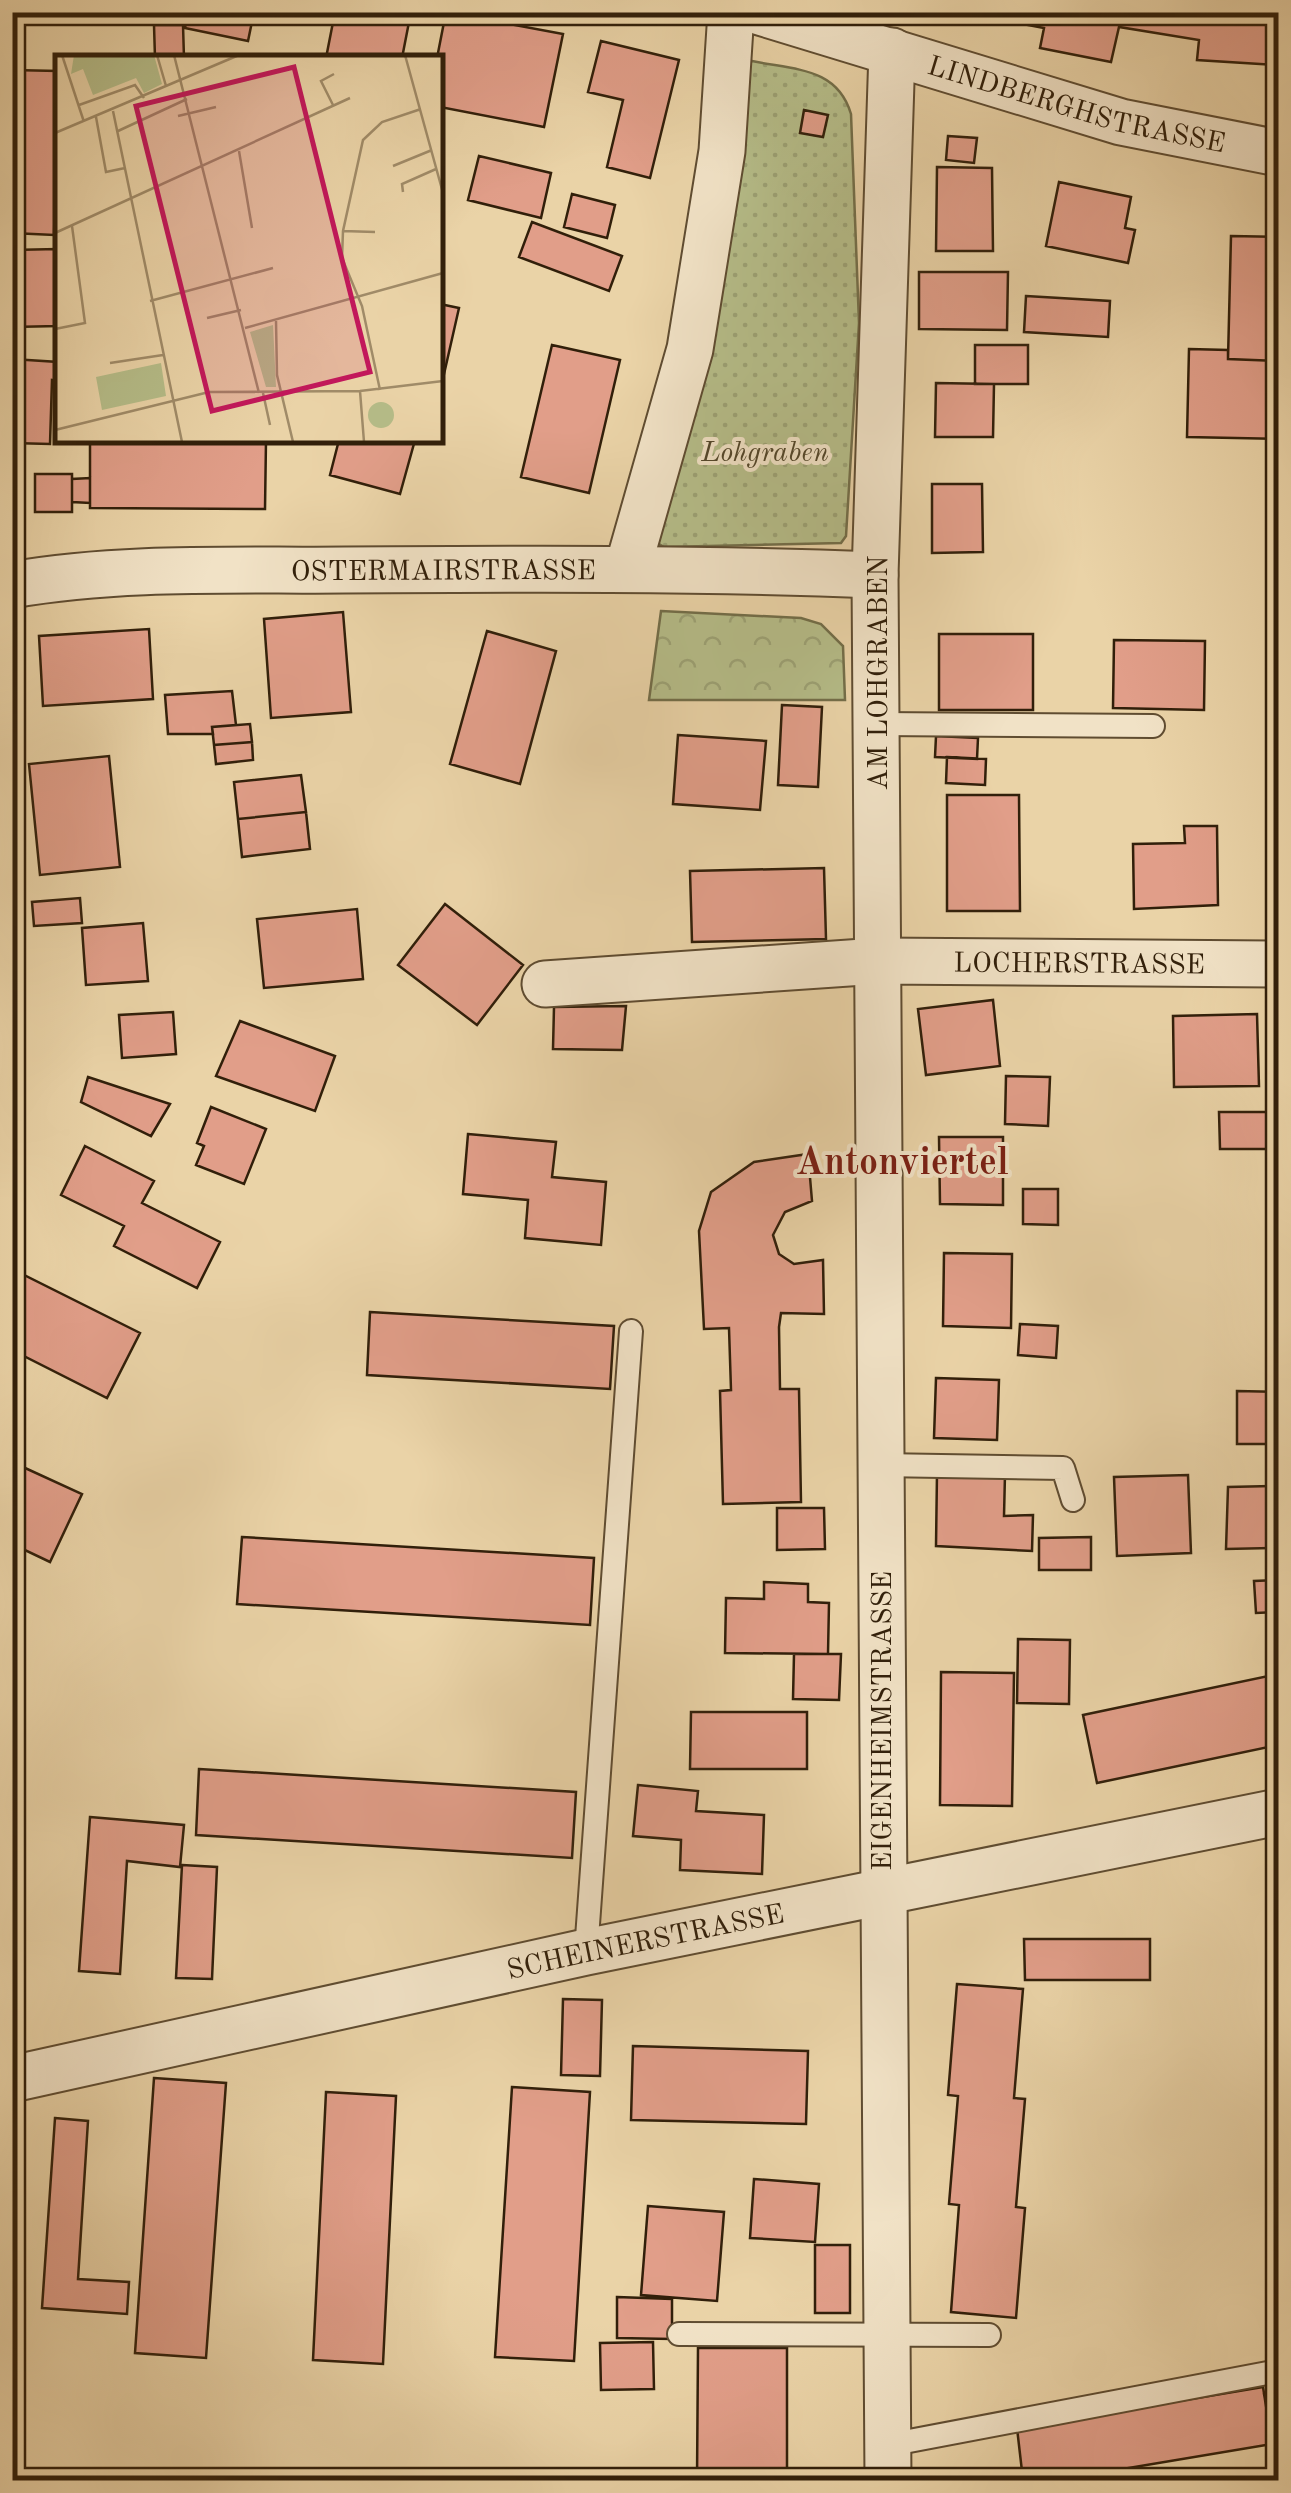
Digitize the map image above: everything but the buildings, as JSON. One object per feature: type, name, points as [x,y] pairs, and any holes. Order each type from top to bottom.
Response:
[{"type":"street","points":[[628,567],[690,349],[722,151],[731,12]]},
{"type":"street","name":"LINDBERGHSTRASSE","points":[[760,12],[871,35],[1121,122],[1278,153]]},
{"type":"street","name":"AM LOHGRABEN","points":[[871,35],[878,962]]},
{"type":"street","name":"OSTERMAIRSTRASSE","points":[[12,585],[140,573],[628,567],[876,575]]},
{"type":"street","points":[[545,984],[878,962]]},
{"type":"street","name":"LOCHERSTRASSE","points":[[878,962],[1278,964]]},
{"type":"street","name":"EIGENHEIMSTRASSE","points":[[878,962],[888,2463]]},
{"type":"street","name":"SCHEINERSTRASSE","points":[[12,2079],[882,1889],[1278,1812]]},
{"type":"lane","points":[[876,724],[1153,726]]},
{"type":"lane","points":[[586,1952],[630,1331]]},
{"type":"lane","points":[[880,1465],[1063,1468],[1074,1500]]},
{"type":"lane","points":[[679,2334],[886,2338],[988,2335]]},
{"type":"lane","points":[[888,2463],[1278,2371]]},
{"type":"green space","name":"Lohgraben","points":[[746,62],[798,69],[825,79],[836,87],[851,114],[859,323],[846,536],[841,543],[664,547],[654,541]]},
{"type":"green space","points":[[661,611],[801,618],[821,624],[843,646],[845,700],[649,700]]},
{"type":"district","name":"Antonviertel","points":[[902,1161]]}]
